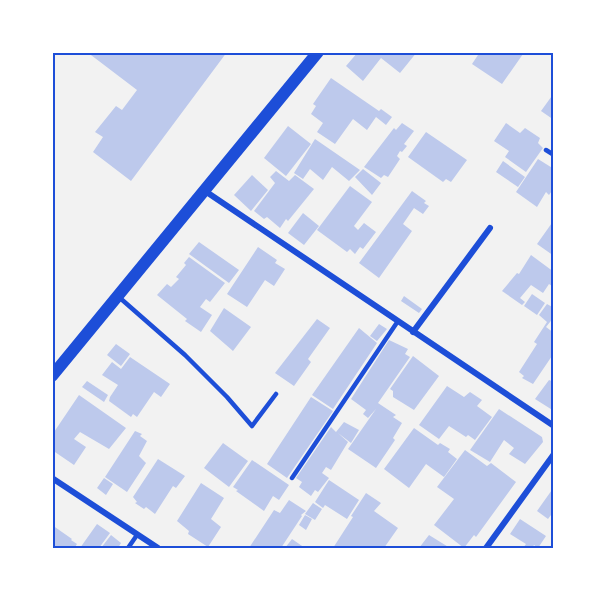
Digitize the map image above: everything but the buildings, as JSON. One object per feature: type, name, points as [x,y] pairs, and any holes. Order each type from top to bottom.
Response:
[{"type":"main road","points":[[52,376],[318,52]]},
{"type":"street","points":[[205,190],[554,426]]},
{"type":"street","points":[[413,332],[490,228]]},
{"type":"street","points":[[486,549],[554,454]]},
{"type":"street","points":[[52,478],[158,549]]},
{"type":"lane","points":[[546,150],[554,155]]},
{"type":"lane","points":[[117,296],[185,355],[252,426],[276,394]]},
{"type":"lane","points":[[292,478],[398,321]]},
{"type":"lane","points":[[128,549],[136,536]]}]
